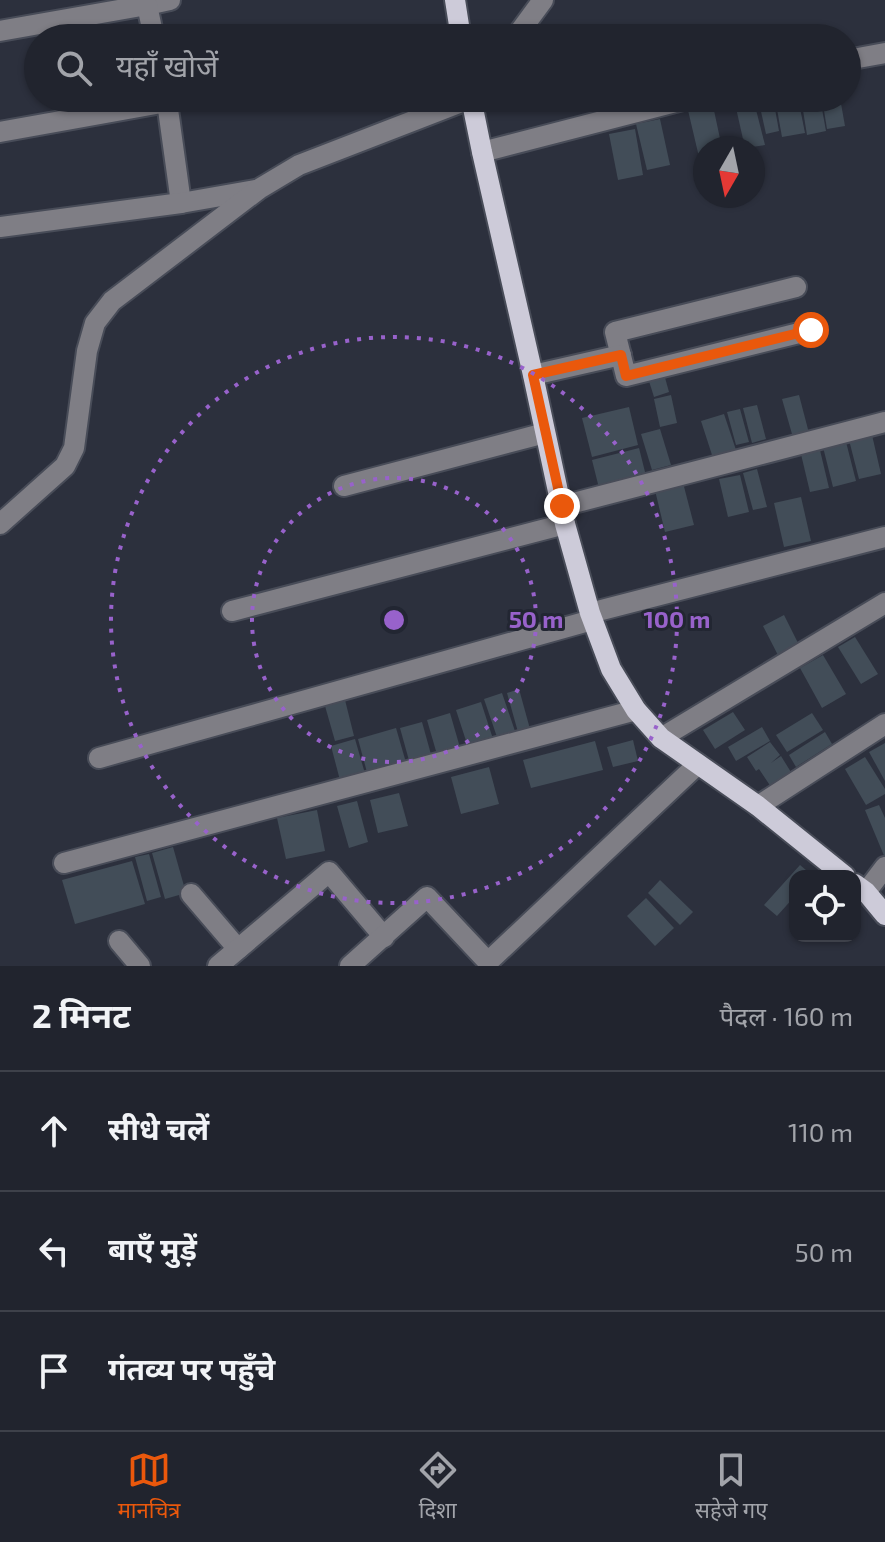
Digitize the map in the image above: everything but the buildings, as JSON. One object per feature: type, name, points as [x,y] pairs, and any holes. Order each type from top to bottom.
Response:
[{"type":"main road","points":[[455,0],[459,24]]},
{"type":"main road","points":[[475,112],[564,515],[591,616],[611,669],[636,710],[661,738],[758,806],[838,870]]},
{"type":"main road","points":[[861,889],[885,915]]},
{"type":"street","points":[[40,24],[170,0]]},
{"type":"street","points":[[525,24],[543,0]]},
{"type":"street","points":[[147,5],[151,24]]},
{"type":"street","points":[[0,31],[24,27]]},
{"type":"street","points":[[861,57],[885,53]]},
{"type":"street","points":[[0,132],[104,112]]},
{"type":"street","points":[[169,112],[181,203]]},
{"type":"street","points":[[0,524],[65,466],[74,448],[87,351],[95,323],[112,301],[259,189],[299,165],[436,112]]},
{"type":"street","points":[[482,152],[637,112]]},
{"type":"street","points":[[0,227],[181,203],[259,189]]},
{"type":"street","points":[[796,287],[615,332],[626,376],[811,330]]},
{"type":"street","points":[[533,375],[621,355]]},
{"type":"street","points":[[232,611],[885,422]]},
{"type":"street","points":[[344,486],[545,433]]},
{"type":"street","points":[[99,758],[591,616],[885,537]]},
{"type":"street","points":[[661,738],[885,603]]},
{"type":"street","points":[[64,863],[636,710]]},
{"type":"street","points":[[758,806],[885,724]]},
{"type":"street","points":[[350,966],[427,897],[486,964],[698,764]]},
{"type":"street","points":[[861,887],[885,867]]},
{"type":"street","points":[[218,966],[329,872],[384,937]]},
{"type":"street","points":[[191,894],[238,949]]},
{"type":"street","points":[[119,941],[140,966]]},
{"type":"route","points":[[562,506],[533,375],[621,355],[626,376],[811,330]]}]
